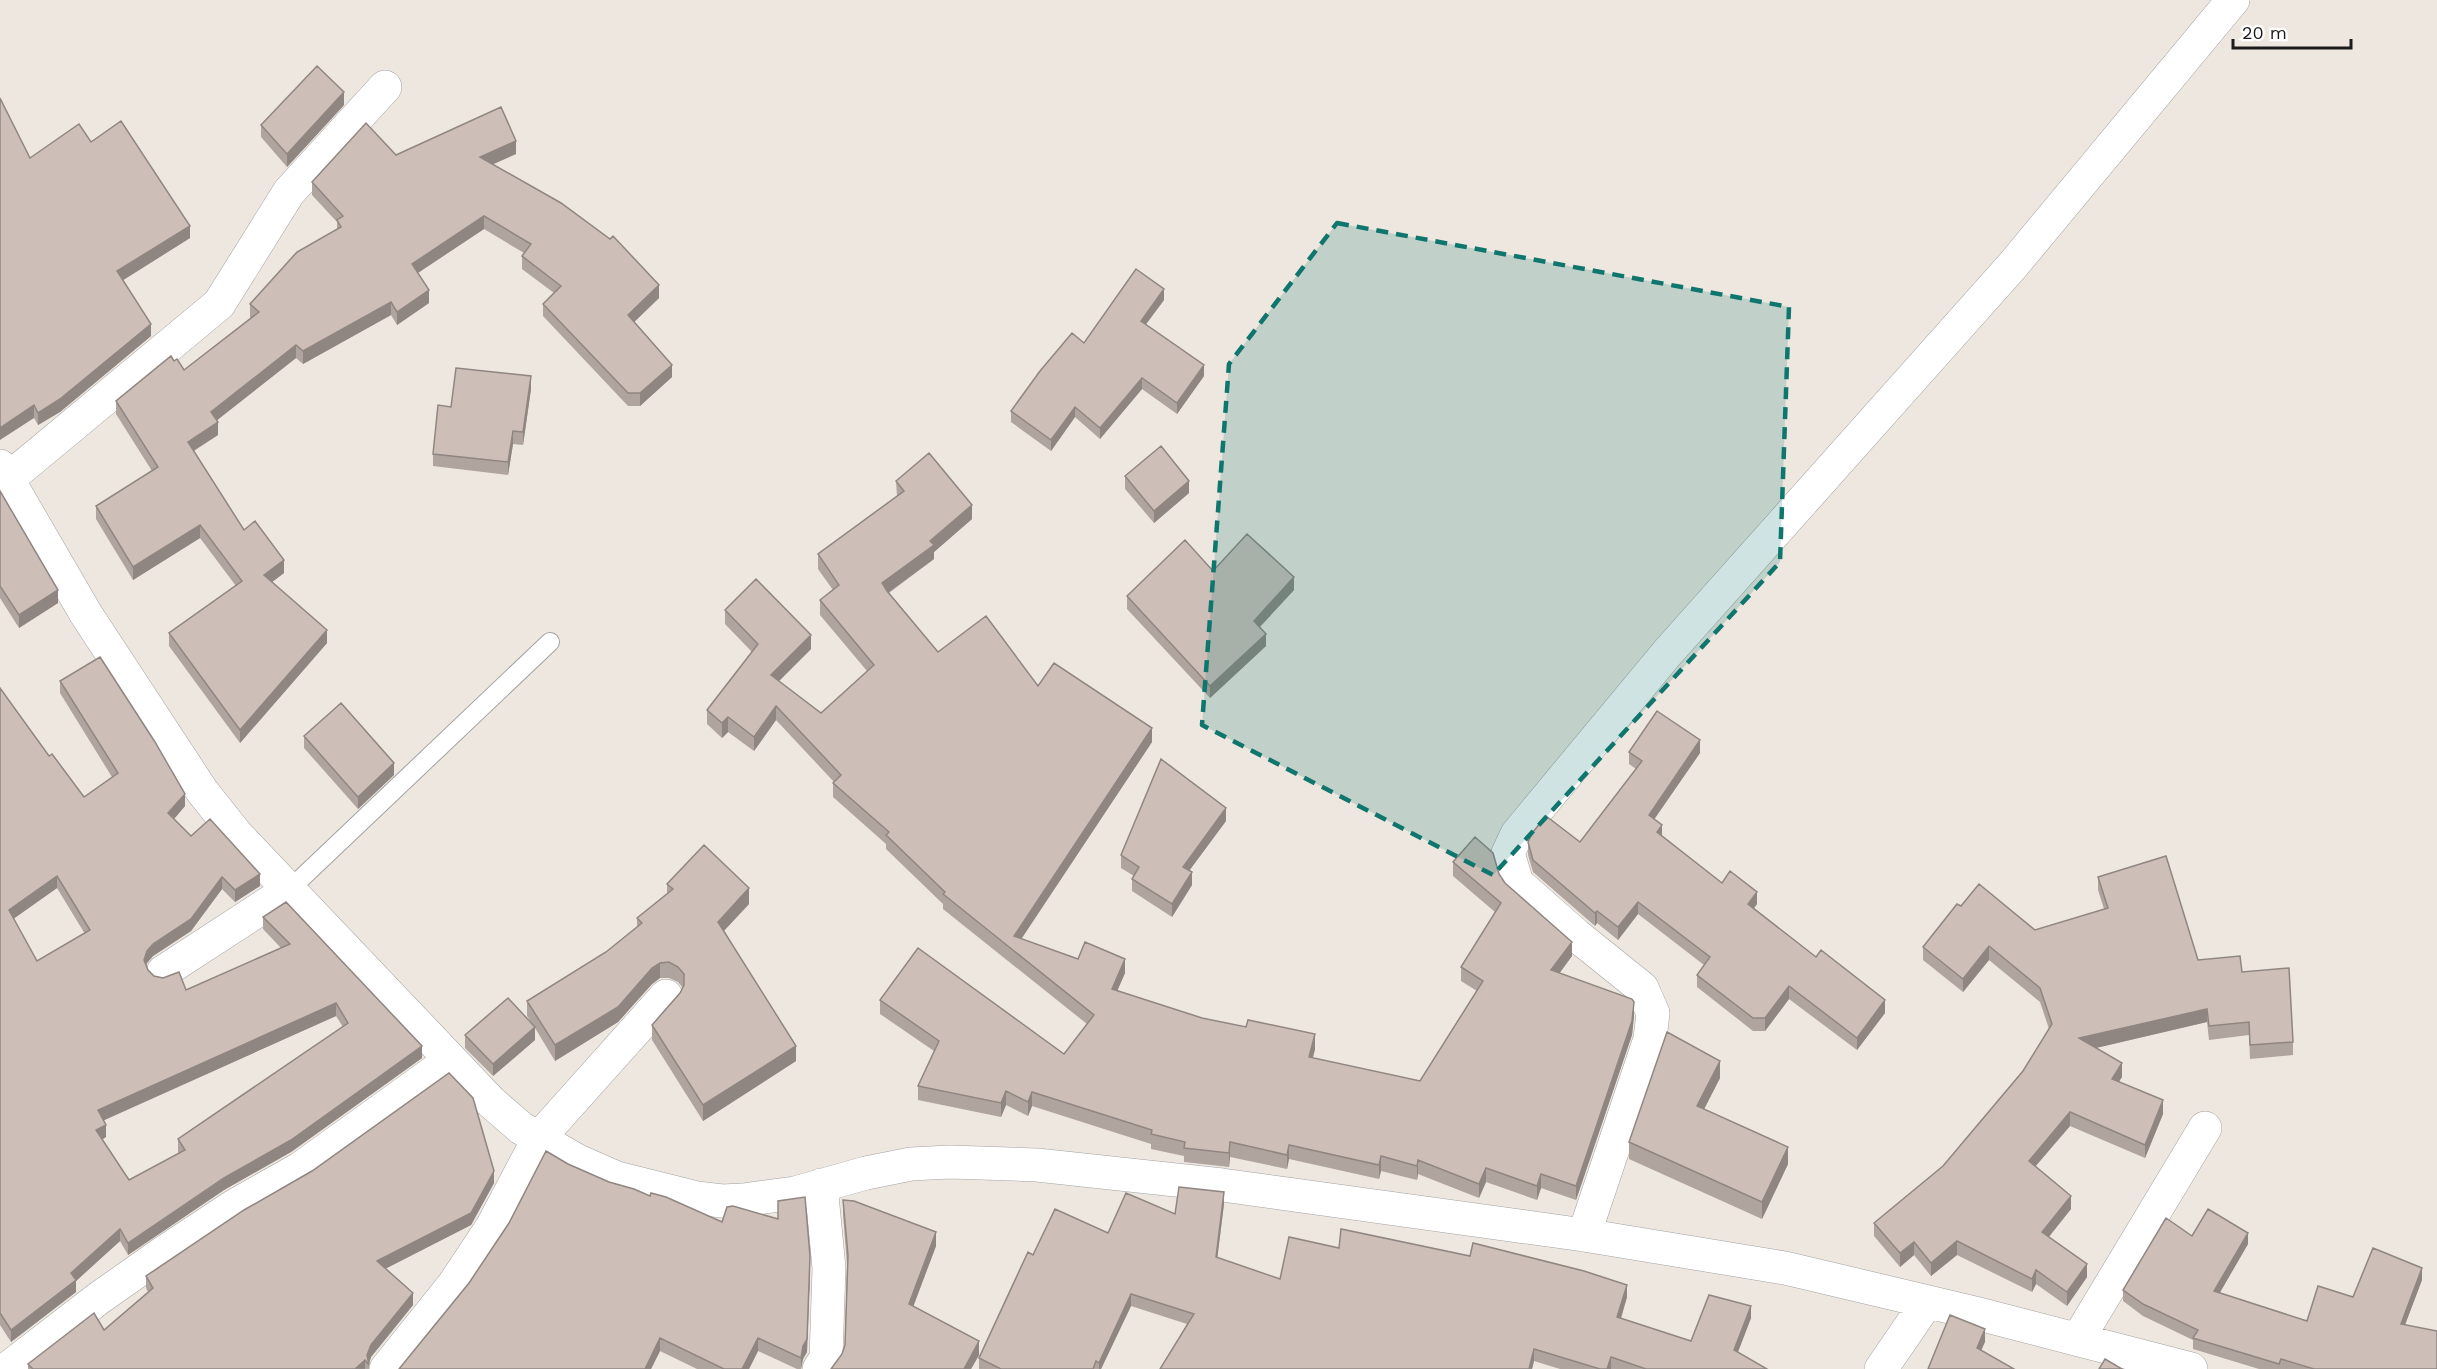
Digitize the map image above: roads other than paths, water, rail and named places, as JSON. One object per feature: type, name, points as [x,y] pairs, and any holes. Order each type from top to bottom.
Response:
[{"type":"street","points":[[1584,1235],[1650,1039],[1653,1013],[1642,988],[1576,935],[1517,883],[1508,853],[1517,834],[1668,652],[2013,265],[2233,0]]},
{"type":"street","points":[[385,87],[289,192],[219,304],[4,472],[86,614],[190,773],[237,835],[491,1102],[520,1128],[576,1160],[617,1178],[722,1201],[795,1193],[866,1173],[911,1164],[950,1162],[1037,1165],[1222,1185],[1584,1235],[1785,1268],[2191,1369]]},
{"type":"street","points":[[163,972],[289,890]]},
{"type":"street","points":[[386,1369],[460,1274],[492,1227],[539,1138],[666,996]]},
{"type":"street","points":[[7,1369],[99,1298],[163,1253],[234,1206],[301,1168],[451,1060]]},
{"type":"street","points":[[2078,1340],[2205,1128]]},
{"type":"street","points":[[819,1369],[826,1358],[829,1268],[821,1185]]},
{"type":"street","points":[[1881,1369],[1927,1302]]},
{"type":"lane","points":[[289,890],[550,642]]}]
